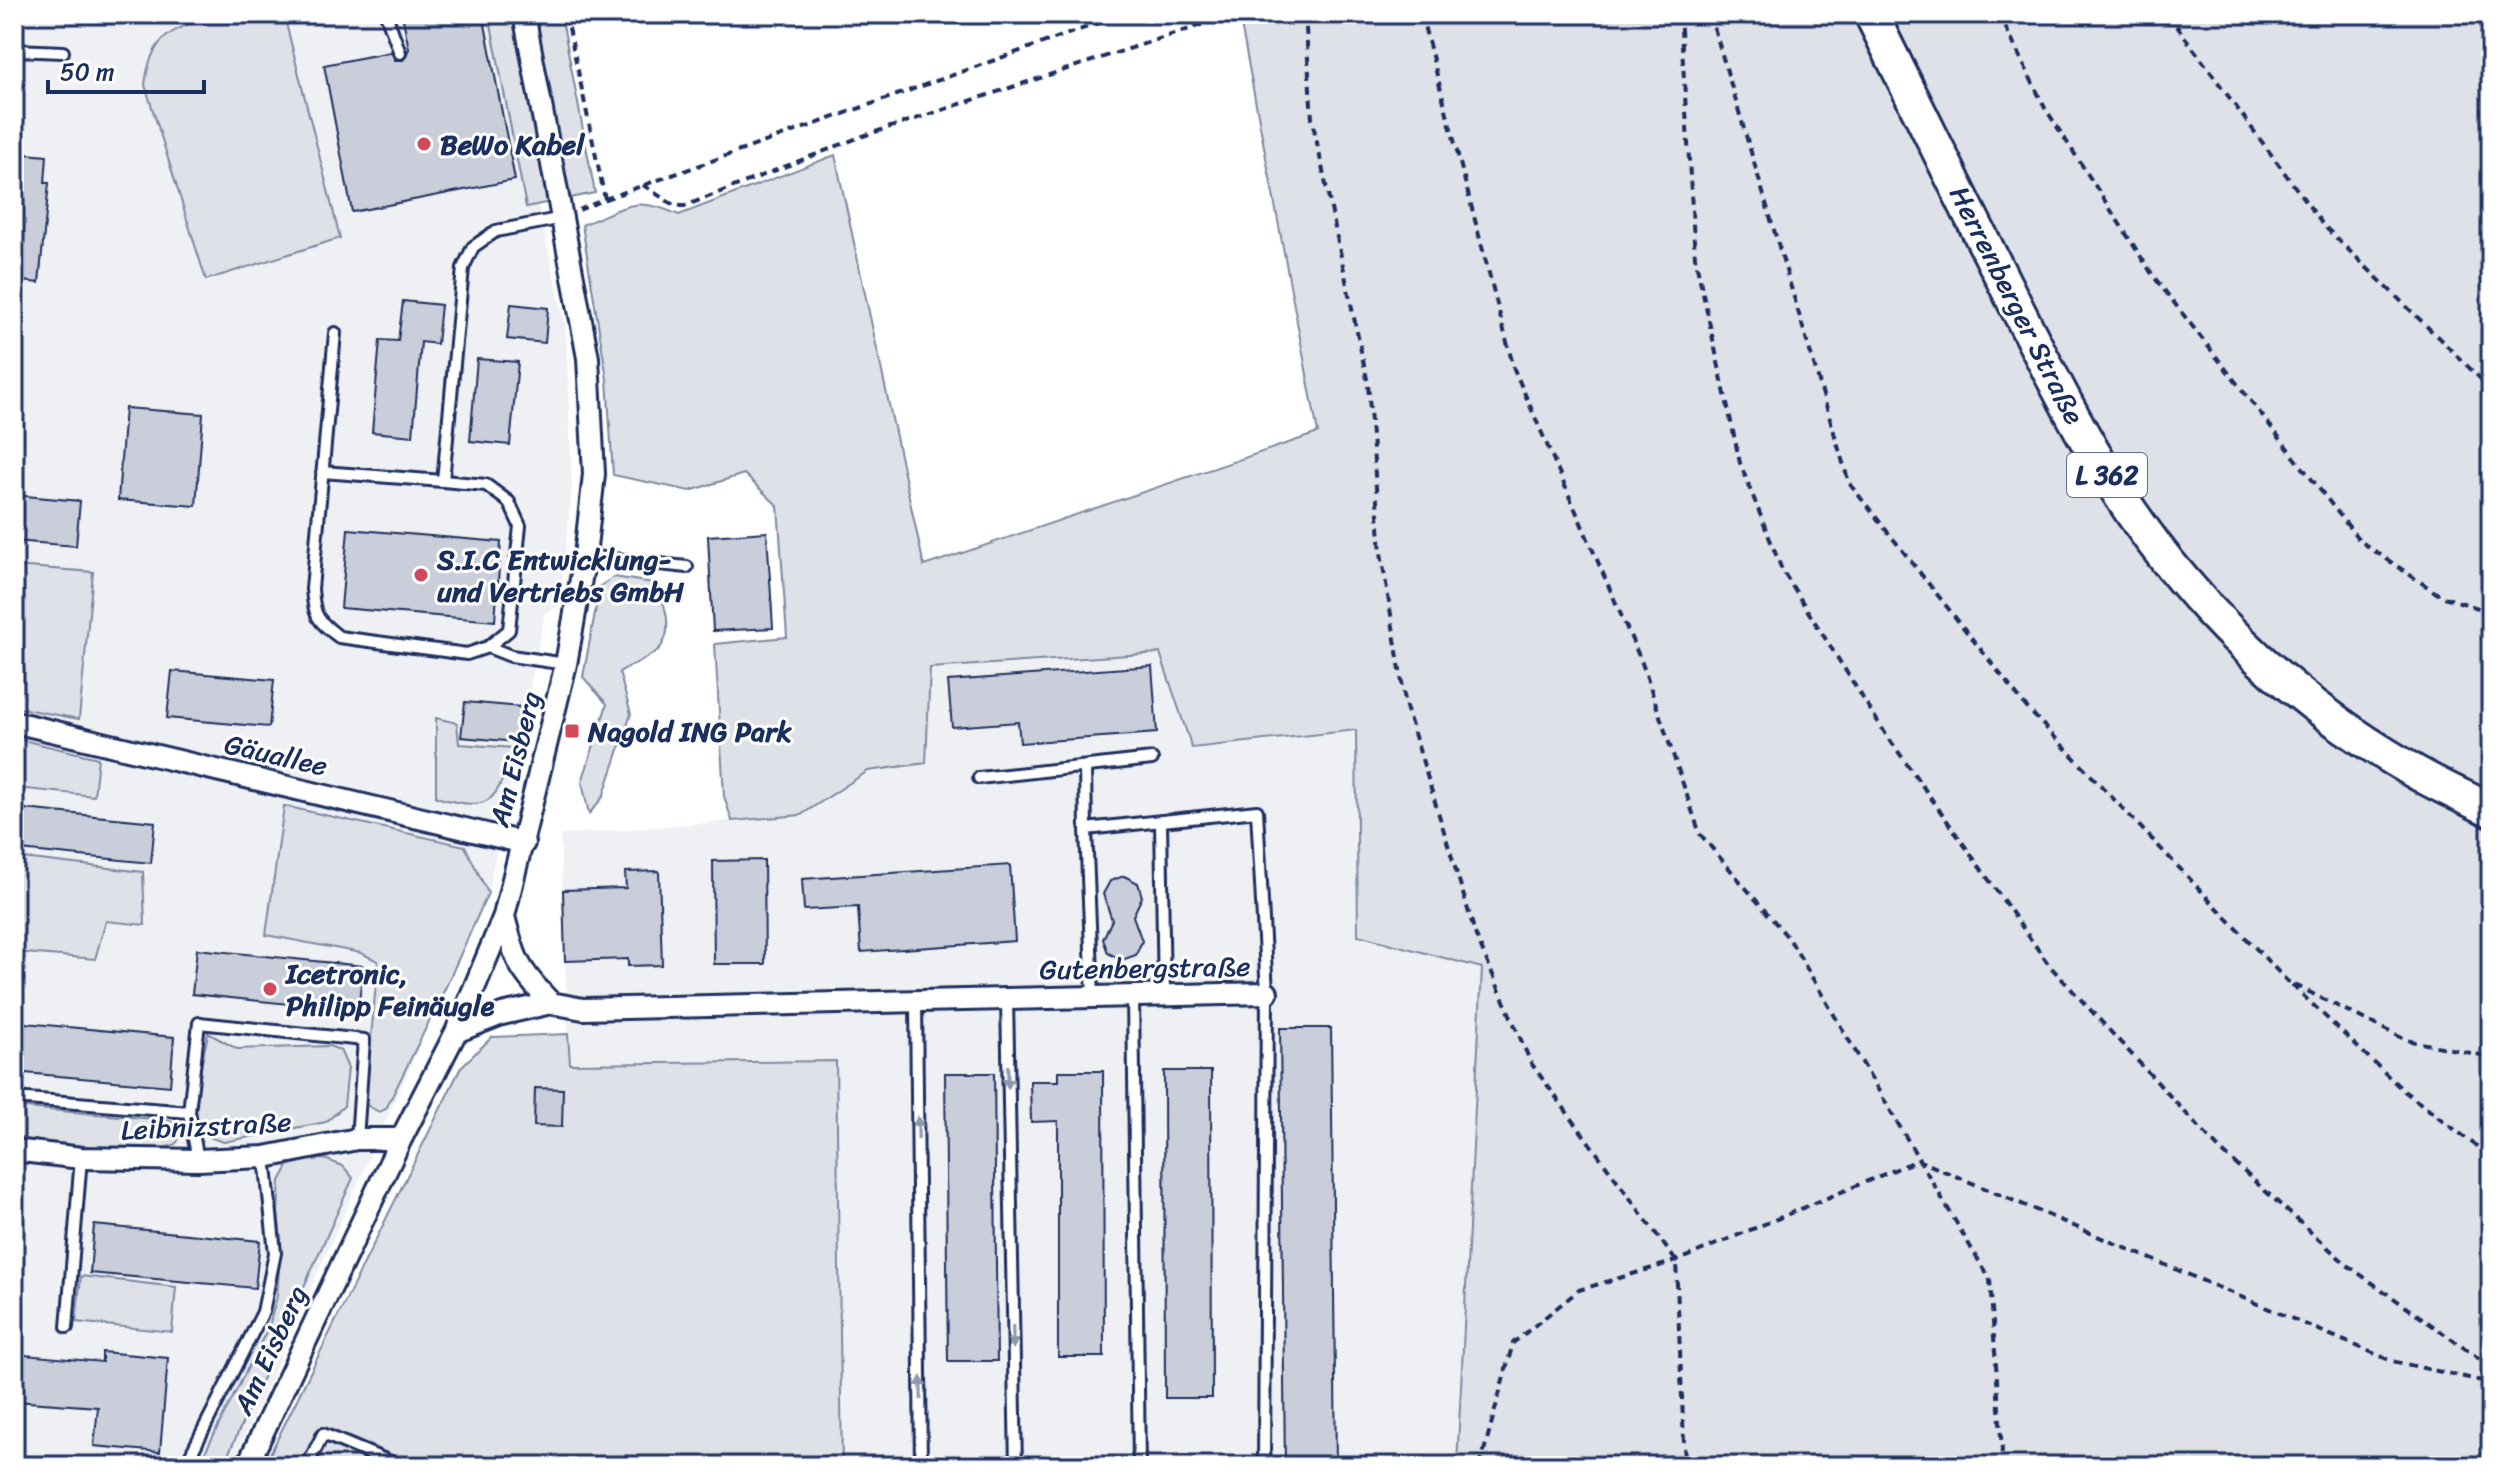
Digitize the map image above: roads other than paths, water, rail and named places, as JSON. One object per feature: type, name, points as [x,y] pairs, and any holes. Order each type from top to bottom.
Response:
[{"type":"main road","name":"Herrenberger Straße","points":[[1871,14],[2070,413],[2130,513],[2182,580],[2279,676],[2331,718],[2388,756],[2491,810]]},
{"type":"street","name":"Am Eisberg","points":[[251,1464],[401,1139],[456,1032],[504,916],[566,664],[585,556],[594,474],[588,358],[524,14]]},
{"type":"street","name":"Gäuallee","points":[[14,722],[524,843]]},
{"type":"street","points":[[504,916],[514,955],[528,979],[551,1003]]},
{"type":"street","name":"Gutenbergstraße","points":[[456,1032],[502,1014],[551,1003],[583,1009],[1267,993]]},
{"type":"street","name":"Leibnizstraße","points":[[14,1150],[81,1158],[198,1160],[265,1157],[357,1139],[401,1139]]},
{"type":"lane","points":[[386,14],[400,53]]},
{"type":"lane","points":[[14,50],[63,52]]},
{"type":"lane","points":[[443,481],[463,268],[473,247],[496,231],[563,218]]},
{"type":"lane","points":[[322,472],[486,485],[509,502],[520,526],[509,630],[488,647],[467,654],[339,637],[324,626],[313,611],[312,589],[322,472],[335,333]]},
{"type":"lane","points":[[585,556],[687,567]]},
{"type":"lane","points":[[488,647],[511,656],[566,664]]},
{"type":"lane","points":[[979,778],[1152,759]]},
{"type":"lane","points":[[1085,767],[1093,997]]},
{"type":"lane","points":[[1086,829],[1257,811],[1267,993]]},
{"type":"lane","points":[[1161,821],[1164,996]]},
{"type":"lane","name":"Gutenbergstraße","points":[[1264,1466],[1267,993]]},
{"type":"lane","points":[[1133,996],[1139,1466]]},
{"type":"lane","points":[[1007,999],[1016,1466]]},
{"type":"lane","points":[[916,1001],[921,1466]]},
{"type":"lane","points":[[198,1160],[189,1112],[199,1023],[364,1040],[357,1139]]},
{"type":"lane","points":[[14,1098],[189,1112]]},
{"type":"lane","points":[[185,1466],[263,1312],[275,1253],[265,1157]]},
{"type":"lane","points":[[67,1327],[81,1158]]},
{"type":"lane","points":[[307,1466],[323,1434],[400,1466]]},
{"type":"place","name":"BeWo Kabel","points":[[424,144]]},
{"type":"place","name":"S.I.C Entwicklung- und Vertriebs GmbH","points":[[421,575]]},
{"type":"place","name":"Nagold ING Park","points":[[572,731]]},
{"type":"place","name":"Icetronic, Philipp Feinäugle","points":[[270,989]]}]
